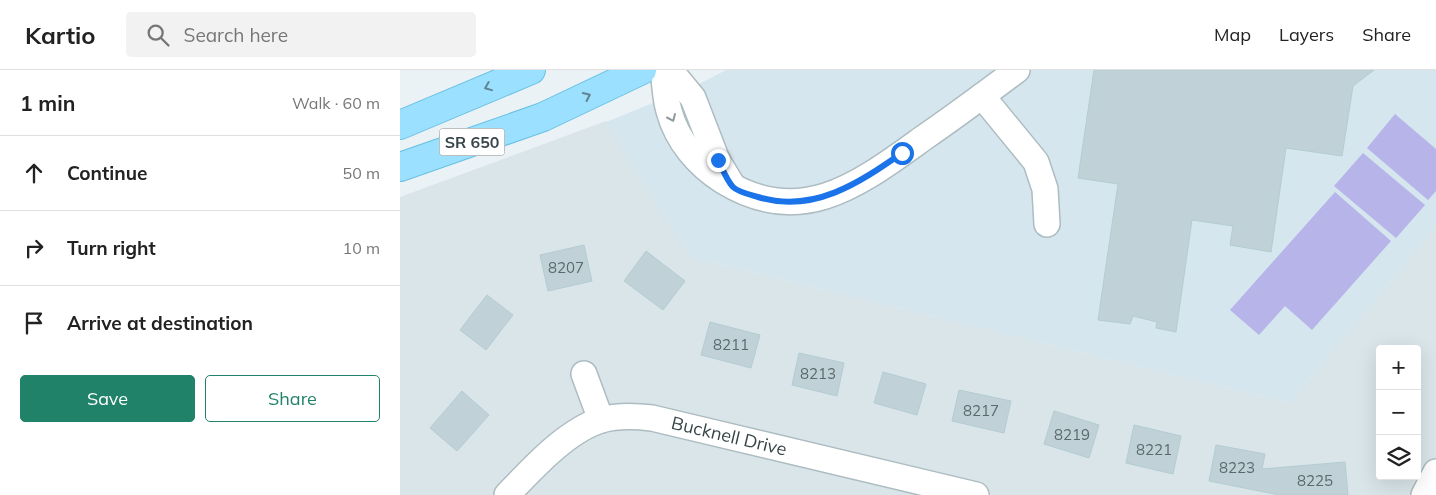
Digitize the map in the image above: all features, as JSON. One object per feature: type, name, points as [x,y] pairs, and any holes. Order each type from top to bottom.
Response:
[{"type":"main road","name":"SR 650","points":[[400,125],[531,70]]},
{"type":"main road","name":"SR 650","points":[[400,167],[543,117],[642,70]]},
{"type":"street","points":[[664,70],[669,112],[686,148],[702,166],[734,188],[752,196],[783,203],[828,196],[868,177],[1016,70]]},
{"type":"street","points":[[670,70],[693,98],[718,160],[734,188]]},
{"type":"street","points":[[982,96],[1036,162],[1045,189],[1047,224]]},
{"type":"street","points":[[584,374],[601,420]]},
{"type":"street","name":"Bucknell Drive","points":[[507,495],[537,463],[578,432],[601,420],[628,416],[652,418],[976,495]]},
{"type":"street","points":[[1424,495],[1436,472]]},
{"type":"shaded area","points":[[726,70],[1436,70],[1436,227],[1289,403],[690,257],[606,122],[695,86]]},
{"type":"shaded area","points":[[1395,114],[1436,149],[1436,191],[1428,200],[1367,148]]},
{"type":"shaded area","points":[[606,121],[690,257],[1289,403],[1436,227],[1436,495],[400,495],[400,197]]},
{"type":"shaded area","points":[[1363,153],[1425,205],[1396,238],[1334,186]]},
{"type":"shaded area","points":[[1335,192],[1391,241],[1312,330],[1285,306],[1259,335],[1230,310]]},
{"type":"building","points":[[1094,70],[1374,70],[1353,86],[1342,156],[1286,148],[1271,252],[1230,245],[1233,226],[1192,220],[1176,332],[1156,328],[1157,322],[1133,316],[1130,324],[1098,320],[1118,184],[1078,178]]},
{"type":"building","points":[[584,245],[592,281],[548,291],[540,255]]},
{"type":"building","points":[[646,251],[685,281],[663,310],[624,281]]},
{"type":"building","points":[[487,295],[513,315],[486,350],[460,330]]},
{"type":"building","points":[[710,322],[760,335],[751,368],[701,355]]},
{"type":"building","points":[[799,353],[844,363],[837,396],[792,385]]},
{"type":"building","points":[[883,372],[926,384],[917,415],[874,403]]},
{"type":"building","points":[[959,390],[1011,401],[1004,433],[952,421]]},
{"type":"building","points":[[462,391],[489,415],[457,451],[430,428]]},
{"type":"building","points":[[1054,411],[1099,425],[1089,458],[1044,444]]},
{"type":"building","points":[[1134,425],[1181,436],[1173,474],[1126,463]]},
{"type":"building","points":[[1216,445],[1265,454],[1262,469],[1345,462],[1348,495],[1279,495],[1209,481]]},
{"type":"route","points":[[718,160],[734,188],[767,200],[796,203],[815,200],[839,192],[868,177],[902,153]]}]
